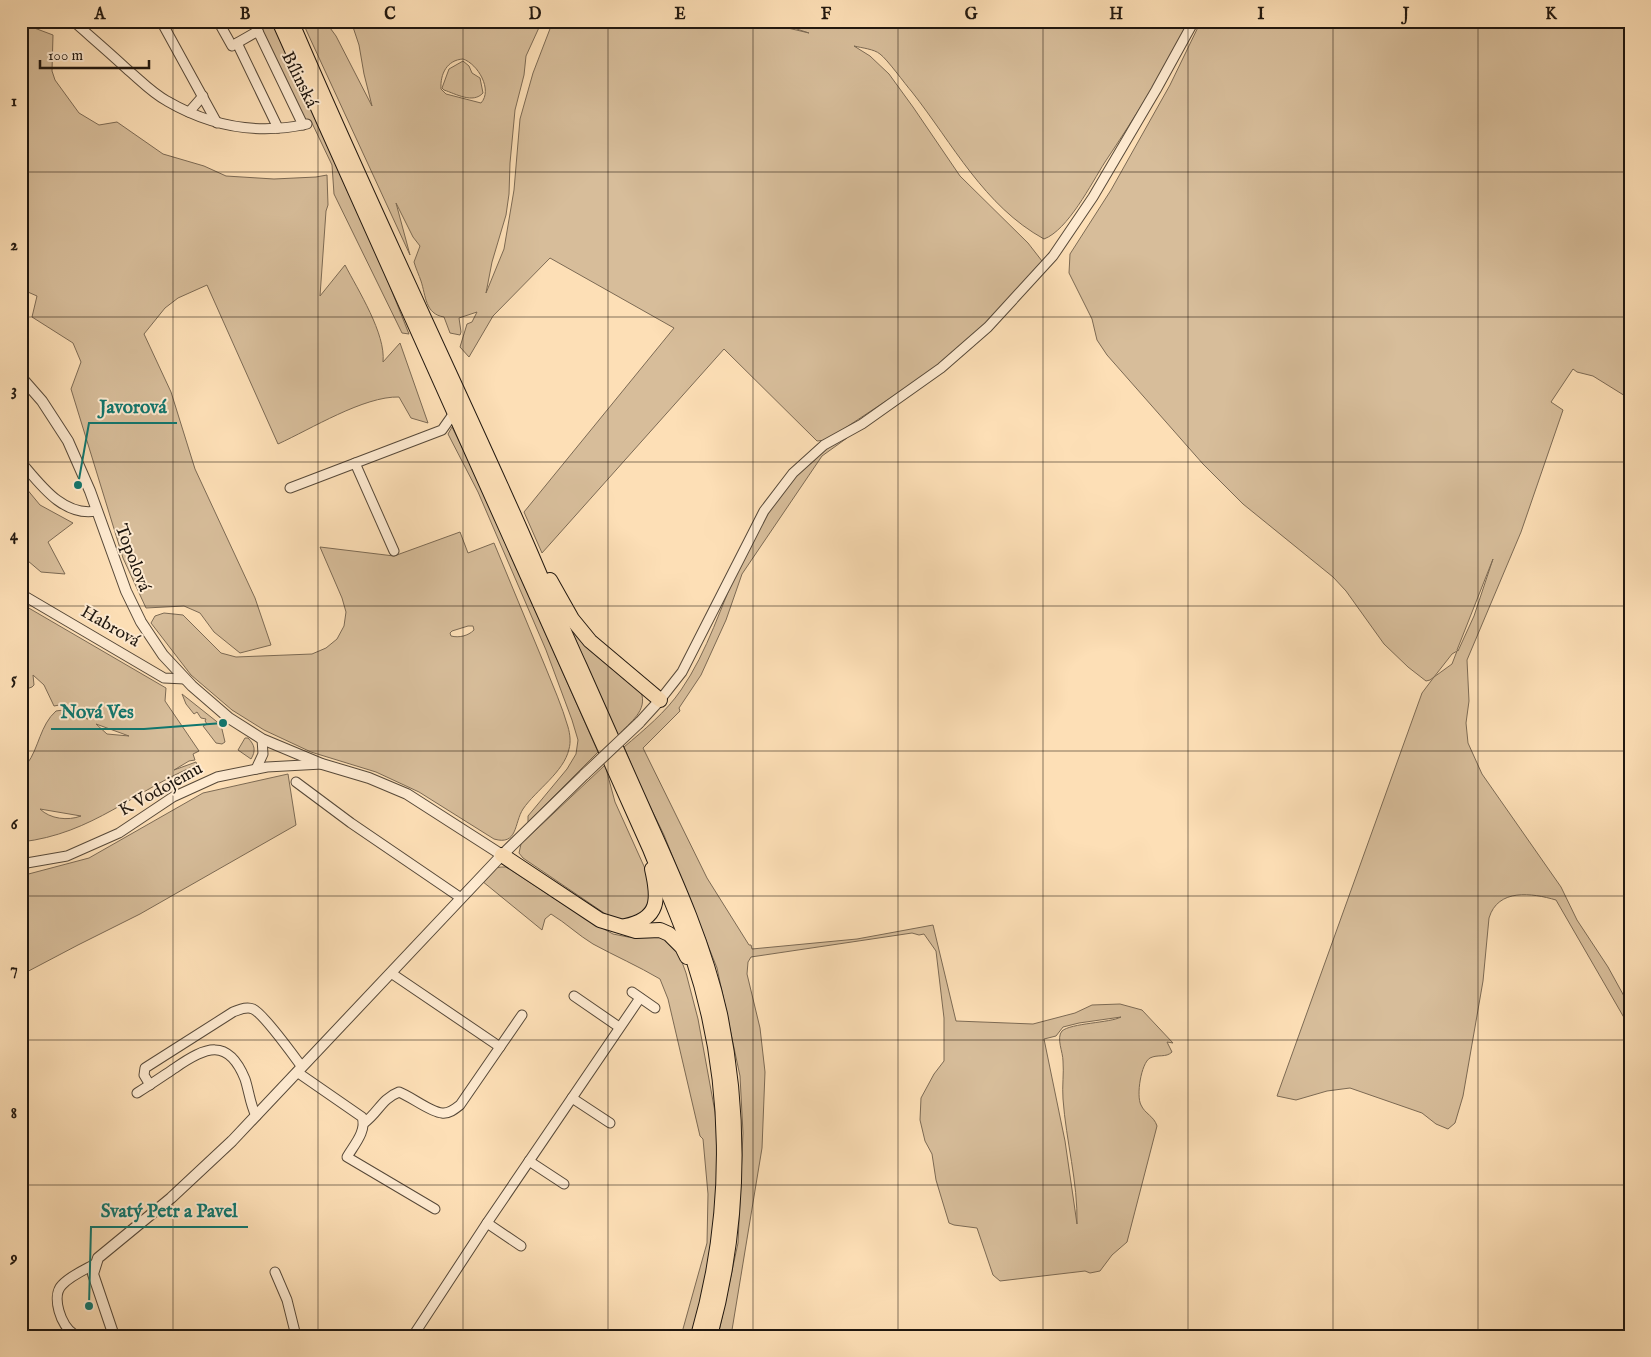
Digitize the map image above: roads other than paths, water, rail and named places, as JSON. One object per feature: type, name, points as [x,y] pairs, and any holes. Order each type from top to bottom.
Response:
[{"type":"highway","points":[[278,21],[613,768],[668,893],[693,956],[709,1015],[715,1047],[722,1106],[724,1148],[721,1220],[712,1280],[698,1336]]},
{"type":"highway","points":[[291,21],[520,530],[693,924],[710,974],[720,1013],[733,1105],[736,1148],[734,1197],[724,1281],[710,1336]]},
{"type":"highway","points":[[520,530],[572,619],[590,641],[660,700]]},
{"type":"highway","points":[[613,768],[619,794],[651,867],[656,894],[655,904],[645,920],[620,927]]},
{"type":"highway","points":[[502,855],[600,920],[636,931],[660,930],[669,934],[682,947],[694,983],[722,1106]]},
{"type":"street","points":[[73,21],[166,101],[217,122],[245,129],[278,128],[237,43]]},
{"type":"street","points":[[161,21],[217,122]]},
{"type":"street","points":[[218,21],[232,46],[258,31]]},
{"type":"street","name":"Bílinská","points":[[254,21],[305,124],[278,128]]},
{"type":"street","points":[[113,1335],[93,1274],[98,1258],[171,1198],[232,1141],[502,855],[639,723],[660,700],[682,672],[764,511],[793,472],[824,445],[862,424],[942,368],[988,327],[1054,256],[1094,197],[1194,21]]},
{"type":"street","points":[[189,112],[203,96]]},
{"type":"street","name":"Topolová","points":[[21,377],[42,400],[65,436],[84,478],[126,591],[138,616],[163,655],[184,679],[208,701],[262,738],[322,764],[369,778],[407,794],[502,855]]},
{"type":"street","points":[[290,488],[442,430],[454,413]]},
{"type":"street","points":[[21,462],[56,499],[75,510],[86,513],[96,511]]},
{"type":"street","points":[[355,463],[394,551]]},
{"type":"street","name":"Habrová","points":[[21,594],[164,678],[184,679]]},
{"type":"street","points":[[256,769],[263,754],[262,738]]},
{"type":"street","name":"K Vodojemu","points":[[21,864],[67,856],[119,833],[173,798],[217,777],[256,769],[322,764]]},
{"type":"street","points":[[296,782],[351,823],[461,898]]},
{"type":"street","points":[[391,973],[500,1047]]},
{"type":"street","points":[[413,1336],[620,1027],[636,995],[655,1008]]},
{"type":"street","points":[[574,996],[620,1027]]},
{"type":"street","points":[[150,1085],[144,1075],[145,1068],[233,1012],[247,1008],[254,1009],[263,1018],[300,1070],[362,1117],[364,1123],[362,1130],[347,1157],[434,1209]]},
{"type":"street","points":[[364,1123],[372,1117],[388,1097],[399,1092],[411,1096],[434,1110],[443,1113],[460,1105],[522,1015]]},
{"type":"street","points":[[137,1094],[195,1054],[210,1050],[220,1050],[235,1062],[245,1080],[256,1116]]},
{"type":"street","points":[[572,1098],[610,1123]]},
{"type":"street","points":[[529,1161],[564,1184]]},
{"type":"street","points":[[487,1223],[521,1246]]},
{"type":"street","points":[[86,1336],[74,1334],[64,1324],[57,1298],[62,1285],[95,1264]]},
{"type":"street","points":[[275,1272],[287,1300],[296,1336]]},
{"type":"place","name":"Javorová","points":[[78,485]]},
{"type":"place","name":"Nová Ves","points":[[223,723]]},
{"type":"place","name":"Svatý Petr a Pavel","points":[[89,1306]]}]
